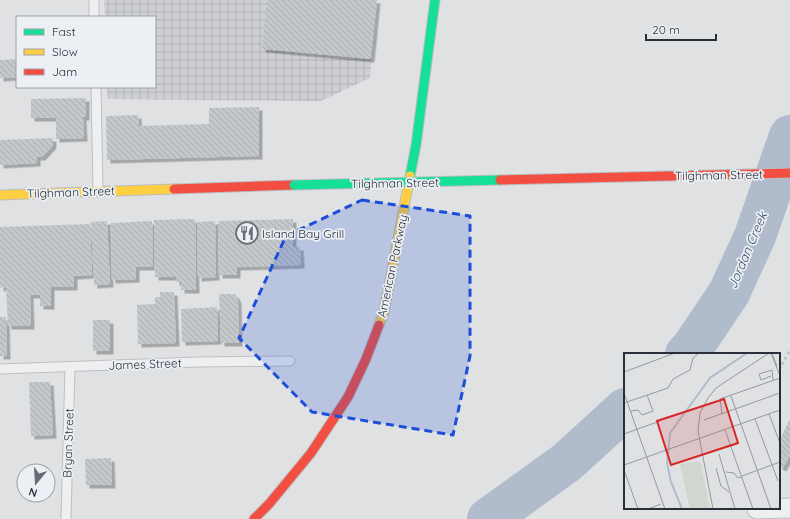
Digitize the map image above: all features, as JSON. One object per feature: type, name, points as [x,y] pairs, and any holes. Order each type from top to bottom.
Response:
[{"type":"main road","name":"American Parkway","points":[[254,519],[269,504],[311,453],[348,397],[366,358],[384,312],[416,145],[435,0]]},
{"type":"main road","name":"Tilghman Street","points":[[0,195],[294,185],[790,173]]},
{"type":"street","points":[[780,508],[790,508]]},
{"type":"lane","points":[[94,0],[94,16]]},
{"type":"lane","points":[[96,88],[98,191]]},
{"type":"lane","name":"James Street","points":[[0,370],[199,362],[290,361]]},
{"type":"lane","name":"Bryan Street","points":[[66,519],[70,367]]},
{"type":"path","points":[[780,368],[790,350]]},
{"type":"highlighted area","points":[[362,200],[470,216],[470,356],[453,435],[312,412],[239,338],[286,236]]},
{"type":"shaded area","points":[[104,0],[377,0],[370,78],[321,101],[108,99],[107,88],[156,88],[156,16],[105,16]]},
{"type":"building","points":[[267,0],[377,0],[371,59],[262,49]]},
{"type":"building","points":[[16,59],[16,77],[0,78],[0,60]]},
{"type":"building","points":[[86,98],[86,117],[83,117],[84,138],[56,139],[56,118],[31,118],[31,99]]},
{"type":"building","points":[[259,107],[259,156],[107,160],[106,116],[138,115],[139,126],[209,124],[209,108]]},
{"type":"building","points":[[53,138],[53,145],[42,157],[37,157],[37,163],[0,165],[0,140]]},
{"type":"building","points":[[195,219],[196,290],[181,290],[181,282],[176,282],[176,277],[155,277],[154,220]]},
{"type":"building","points":[[293,219],[293,247],[300,247],[301,265],[237,267],[237,275],[219,275],[218,221]]},
{"type":"building","points":[[107,221],[110,284],[94,285],[91,222]]},
{"type":"building","points":[[152,221],[153,267],[136,267],[136,279],[112,280],[111,223]]},
{"type":"building","points":[[215,221],[216,277],[198,278],[197,222]]},
{"type":"building","points":[[90,224],[92,275],[74,276],[74,287],[51,287],[51,306],[40,306],[40,295],[30,295],[31,326],[8,326],[6,287],[0,288],[0,227]]},
{"type":"building","points":[[160,292],[174,292],[176,343],[138,344],[137,305],[155,304],[155,297],[160,297]]},
{"type":"building","points":[[219,294],[235,294],[238,300],[239,343],[221,343]]},
{"type":"building","points":[[217,307],[218,341],[182,342],[181,309]]},
{"type":"building","points":[[0,317],[6,317],[7,356],[0,356]]},
{"type":"building","points":[[93,320],[110,320],[110,351],[93,351]]},
{"type":"building","points":[[29,382],[50,382],[53,435],[31,436]]},
{"type":"building","points":[[790,419],[790,455],[783,468],[780,466],[780,439]]},
{"type":"building","points":[[111,458],[112,485],[86,485],[85,459]]},
{"type":"waterway","name":"Jordan Creek","points":[[687,353],[692,348],[729,293],[755,236],[790,136]]},
{"type":"waterway","name":"Jordan Creek","points":[[488,519],[567,462],[624,410]]},
{"type":"traffic: fast","points":[[410,176],[416,145],[435,0]]},
{"type":"traffic: fast","points":[[294,185],[500,180]]},
{"type":"traffic: slow","points":[[379,325],[384,312],[410,176]]},
{"type":"traffic: slow","points":[[0,195],[174,189]]},
{"type":"traffic: jam","points":[[500,180],[790,173]]},
{"type":"traffic: jam","points":[[174,189],[294,185]]},
{"type":"traffic: jam","points":[[254,519],[269,504],[311,453],[348,397],[366,359],[379,325]]},
{"type":"place","name":"Island Bay Grill","points":[[247,233]]}]
